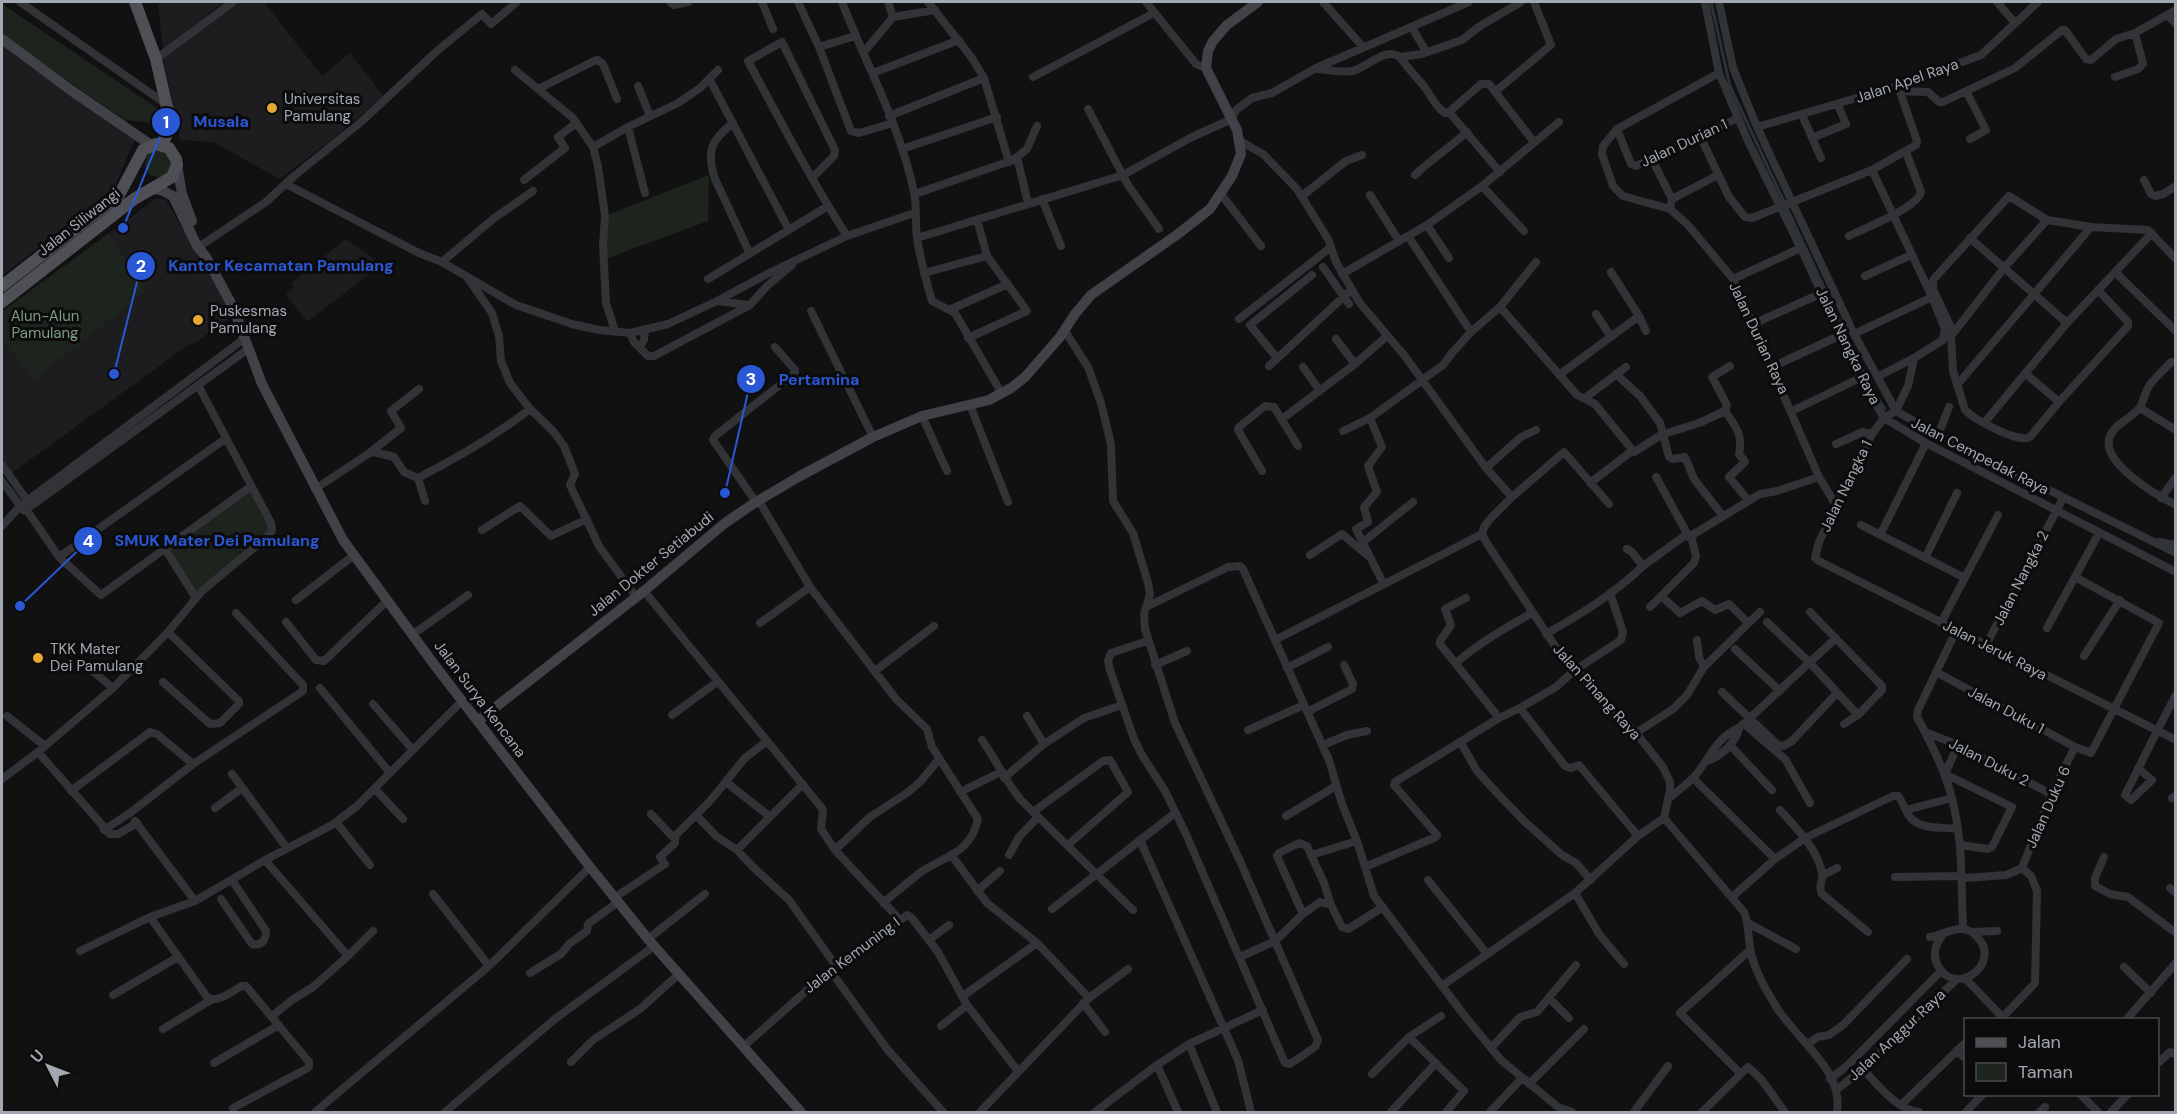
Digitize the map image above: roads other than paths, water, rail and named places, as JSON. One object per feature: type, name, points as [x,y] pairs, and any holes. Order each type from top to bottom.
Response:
[{"type":"main road","points":[[135,2],[156,58],[170,127],[157,145]]},
{"type":"main road","points":[[1206,68],[1208,51],[1218,34],[1258,2]]},
{"type":"main road","points":[[2,39],[72,91],[157,145],[174,153],[177,165]]},
{"type":"main road","name":"Jalan Dokter Setiabudi","points":[[478,721],[640,594],[725,523],[757,502],[873,437],[922,416],[970,405],[1002,394],[1025,377],[1067,333],[1075,314],[1091,294],[1190,225],[1210,209],[1221,194],[1239,163],[1240,141],[1232,119],[1206,68]]},
{"type":"main road","name":"Jalan Siliwangi","points":[[2,286],[119,195],[141,153],[157,145]]},
{"type":"main road","name":"Jalan Siliwangi","points":[[2,302],[134,199],[168,181],[177,165]]},
{"type":"main road","name":"Jalan Surya Kencana","points":[[177,165],[188,212],[203,244],[206,257]]},
{"type":"main road","name":"Jalan Surya Kencana","points":[[150,189],[161,189],[173,196],[197,246],[206,257],[233,307],[262,384],[343,540],[462,701],[616,900],[801,1113]]},
{"type":"street","points":[[20,2],[166,105]]},
{"type":"street","points":[[156,58],[233,2]]},
{"type":"street","points":[[203,244],[266,202],[294,176],[361,122],[436,51],[482,14],[491,24],[517,2]]},
{"type":"street","points":[[672,3],[688,2]]},
{"type":"street","points":[[762,2],[773,29]]},
{"type":"street","points":[[798,2],[819,47],[851,131],[859,133],[984,78]]},
{"type":"street","points":[[842,2],[873,73],[902,149],[915,194],[917,238],[932,301],[955,313],[1002,394]]},
{"type":"street","points":[[888,2],[893,17]]},
{"type":"street","points":[[928,2],[959,40],[984,78],[1009,162]]},
{"type":"street","points":[[1146,2],[1196,64],[1206,68]]},
{"type":"street","points":[[1323,2],[1363,47]]},
{"type":"street","points":[[917,238],[1124,175],[1192,137],[1232,119],[1236,110],[1252,98],[1272,93],[1316,68],[1469,2]]},
{"type":"street","points":[[1316,68],[1355,71],[1388,54],[1401,57],[1422,54],[1462,40],[1480,26],[1521,2]]},
{"type":"street","points":[[1496,91],[1551,45],[1534,2]]},
{"type":"street","name":"Jalan Nangka Raya","points":[[1705,2],[1719,73],[1738,118],[1801,248],[1860,378],[1884,418],[1926,443],[2175,572]]},
{"type":"street","name":"Jalan Cempedak Raya","points":[[1719,2],[1734,68],[1756,127],[1876,377],[1896,411],[1938,435],[2175,553]]},
{"type":"street","points":[[1997,2],[2015,23]]},
{"type":"street","name":"Jalan Apel Raya","points":[[1756,127],[1899,88],[1981,55],[2038,2]]},
{"type":"street","points":[[864,52],[893,17],[935,10]]},
{"type":"street","points":[[1700,136],[1730,197],[1745,217],[1752,218],[1872,170],[1916,145],[1917,141],[1899,88],[1928,92],[1939,102],[1943,102],[2015,68],[2062,30],[2065,30],[2088,61],[2116,39],[2135,33],[2175,10]]},
{"type":"street","points":[[1033,77],[1154,13]]},
{"type":"street","points":[[2167,15],[2175,24]]},
{"type":"street","points":[[1412,27],[1425,50],[1422,54]]},
{"type":"street","points":[[2115,77],[2138,69],[2143,64],[2135,33]]},
{"type":"street","points":[[819,47],[855,36]]},
{"type":"street","points":[[873,73],[959,40]]},
{"type":"street","points":[[812,178],[834,156],[835,150],[782,42],[748,61],[812,178],[847,236]]},
{"type":"street","points":[[1401,57],[1409,72],[1424,86],[1444,113],[1449,112],[1486,82],[1496,91],[1534,142]]},
{"type":"street","points":[[538,88],[598,60],[603,64],[618,99]]},
{"type":"street","points":[[515,70],[576,123],[592,147],[598,166],[605,216],[603,245],[606,303],[615,331]]},
{"type":"street","points":[[592,147],[678,103],[700,88],[718,70]]},
{"type":"street","points":[[1617,129],[1719,73]]},
{"type":"street","points":[[711,82],[789,230]]},
{"type":"street","points":[[638,86],[650,116]]},
{"type":"street","points":[[1966,91],[1986,130],[1970,139]]},
{"type":"street","points":[[1812,138],[1846,124],[1838,105]]},
{"type":"street","points":[[1088,109],[1124,175],[1159,229]]},
{"type":"street","points":[[1449,112],[1500,172]]},
{"type":"street","points":[[1802,114],[1821,158]]},
{"type":"street","points":[[902,149],[997,117]]},
{"type":"street","name":"Jalan Durian 1","points":[[1617,129],[1631,164],[1636,166],[1738,118]]},
{"type":"street","points":[[1342,274],[1427,225],[1500,172],[1559,122]]},
{"type":"street","points":[[524,180],[565,148],[558,137],[576,123]]},
{"type":"street","points":[[733,123],[718,134],[713,143],[712,166],[715,179],[750,254]]},
{"type":"street","points":[[915,194],[1009,162],[1030,144],[1037,126]]},
{"type":"street","points":[[628,127],[645,193]]},
{"type":"street","name":"Jalan Durian Raya","points":[[1617,129],[1603,146],[1602,154],[1613,186],[1623,196],[1670,210],[1688,225],[1733,279],[1820,477],[1837,507]]},
{"type":"street","points":[[1415,175],[1433,157],[1444,152],[1467,132]]},
{"type":"street","points":[[1240,141],[1263,154],[1302,196],[1328,239],[1330,248],[1351,290],[1424,381],[1486,468],[1512,498]]},
{"type":"street","points":[[1849,236],[1893,215],[1919,198],[1921,192],[1906,152]]},
{"type":"street","points":[[1302,196],[1346,161],[1362,155]]},
{"type":"street","points":[[1017,157],[1028,203]]},
{"type":"street","points":[[1652,159],[1672,199],[1670,210]]},
{"type":"street","points":[[1872,170],[1945,329],[1943,340],[1876,377]]},
{"type":"street","points":[[1672,199],[1718,175]]},
{"type":"street","points":[[2144,180],[2151,194],[2155,196],[2175,186]]},
{"type":"street","points":[[286,184],[419,253],[442,262],[516,305],[572,324],[630,333],[668,324],[847,236],[915,213]]},
{"type":"street","points":[[1482,186],[1524,231]]},
{"type":"street","points":[[442,262],[493,219],[532,191]]},
{"type":"street","points":[[1221,194],[1261,246]]},
{"type":"street","points":[[1370,195],[1400,240]]},
{"type":"street","points":[[2098,290],[2128,322],[2128,326],[2028,439],[2015,438],[1965,410],[1957,385],[1951,352],[1953,332],[1933,290],[1933,280],[2009,196],[2048,220],[2091,227],[2142,229],[2152,233],[2175,259]]},
{"type":"street","points":[[1042,199],[1061,246]]},
{"type":"street","points":[[708,279],[828,206]]},
{"type":"street","points":[[968,338],[1027,311],[987,255],[977,219]]},
{"type":"street","points":[[1953,332],[2004,268],[2048,220]]},
{"type":"street","points":[[1427,225],[1449,258]]},
{"type":"street","points":[[1957,385],[2091,227]]},
{"type":"street","points":[[1985,423],[2067,324],[2152,233]]},
{"type":"street","points":[[1408,236],[1471,332]]},
{"type":"street","points":[[1970,238],[2067,324]]},
{"type":"street","points":[[1239,319],[1330,248]]},
{"type":"street","points":[[1733,279],[1801,248]]},
{"type":"street","points":[[924,273],[987,255]]},
{"type":"street","points":[[1865,276],[1911,255]]},
{"type":"street","points":[[630,333],[648,356],[654,356],[750,305],[796,260]]},
{"type":"street","points":[[1343,431],[1370,418],[1443,365],[1471,332],[1500,307],[1536,262]]},
{"type":"street","points":[[1323,267],[1349,304]]},
{"type":"street","points":[[1611,272],[1646,331]]},
{"type":"street","points":[[2115,272],[2175,330]]},
{"type":"street","points":[[465,275],[492,313],[499,336],[505,373],[516,393],[548,425],[564,446],[575,474],[570,487],[599,546],[803,784],[823,810],[820,829],[835,850],[900,920]]},
{"type":"street","points":[[1277,358],[1250,325],[1312,275]]},
{"type":"street","points":[[951,309],[1008,284]]},
{"type":"street","points":[[1269,366],[1351,290]]},
{"type":"street","points":[[1753,324],[1822,293]]},
{"type":"street","points":[[1856,333],[1932,297]]},
{"type":"street","points":[[717,301],[750,305]]},
{"type":"street","points":[[1500,307],[1577,394],[1595,404],[1632,451]]},
{"type":"street","points":[[811,311],[873,437]]},
{"type":"street","points":[[1596,314],[1611,337]]},
{"type":"street","points":[[1559,375],[1639,316]]},
{"type":"street","points":[[640,347],[645,331]]},
{"type":"street","points":[[1067,333],[1088,367],[1101,404],[1111,444],[1113,501],[1133,533],[1139,551],[1150,594],[1144,621],[1147,641],[1175,723],[1318,1040],[1315,1047],[1290,1064],[1285,1063],[1165,791],[1142,755],[1110,670],[1109,655],[1147,641]]},
{"type":"street","points":[[1772,367],[1841,335]]},
{"type":"street","points":[[1282,419],[1355,364],[1387,336]]},
{"type":"street","points":[[1335,339],[1355,364]]},
{"type":"street","points":[[149,416],[198,385],[246,344]]},
{"type":"street","points":[[2,526],[20,506],[28,506],[246,344]]},
{"type":"street","points":[[775,347],[795,370],[795,373],[715,436],[713,440],[757,502],[810,587],[901,705],[927,729],[932,747],[978,819],[972,836],[964,846],[952,856],[919,874],[883,903]]},
{"type":"street","points":[[1884,418],[1896,411],[1908,386],[1914,358]]},
{"type":"street","points":[[2175,362],[2171,362],[2148,387],[2140,408],[2112,432],[2109,442],[2114,460],[2161,498],[2175,505]]},
{"type":"street","points":[[1590,483],[1632,451],[1636,452],[1661,435],[1699,423],[1725,411],[1727,405],[1712,377],[1730,366]]},
{"type":"street","points":[[1303,367],[1320,391]]},
{"type":"street","points":[[1585,399],[1626,367]]},
{"type":"street","points":[[2025,373],[2059,402]]},
{"type":"street","points":[[1616,374],[1640,396],[1651,410],[1659,423],[1669,457],[1673,459],[1685,457],[1694,479],[1723,516]]},
{"type":"street","points":[[1792,411],[1860,378]]},
{"type":"street","points":[[2,779],[38,752],[112,688],[168,632],[196,598],[272,531],[271,523],[198,385]]},
{"type":"street","points":[[315,489],[368,454],[401,428],[391,411],[419,389]]},
{"type":"street","points":[[970,405],[1008,502]]},
{"type":"street","points":[[1262,471],[1238,433],[1239,427],[1265,406],[1274,408],[1298,446]]},
{"type":"street","points":[[1938,435],[1949,407]]},
{"type":"street","points":[[2140,408],[2175,430]]},
{"type":"street","points":[[418,478],[495,435],[530,409]]},
{"type":"street","points":[[1725,411],[1740,435],[1739,454],[1745,462],[1729,477],[1748,501]]},
{"type":"street","points":[[922,416],[947,471]]},
{"type":"street","points":[[1370,418],[1382,447],[1368,466],[1377,492],[1364,507],[1368,522],[1356,529],[1383,583]]},
{"type":"street","name":"Jalan Nangka 1","points":[[1815,558],[1819,542],[1872,434],[1884,418]]},
{"type":"street","points":[[1486,468],[1521,437],[1536,430]]},
{"type":"street","points":[[1836,444],[1863,432],[1872,434]]},
{"type":"street","points":[[59,557],[225,439]]},
{"type":"street","points":[[1880,535],[1926,443]]},
{"type":"street","points":[[368,454],[374,452],[394,457],[404,472],[418,478],[425,501]]},
{"type":"street","points":[[1275,640],[1482,534],[1491,518],[1564,452],[1609,504]]},
{"type":"street","points":[[2,465],[59,557],[102,595],[250,487]]},
{"type":"street","points":[[1650,607],[1694,563],[1696,556],[1689,535],[1656,477]]},
{"type":"street","points":[[1546,634],[1587,610],[1610,594],[1642,566],[1689,535],[1748,501],[1766,492],[1777,492],[1820,477]]},
{"type":"street","points":[[2161,498],[2175,477]]},
{"type":"street","points":[[2,481],[20,506]]},
{"type":"street","points":[[1925,558],[1957,493]]},
{"type":"street","name":"Jalan Nangka 2","points":[[1986,645],[2062,498]]},
{"type":"street","points":[[1363,542],[1413,502]]},
{"type":"street","points":[[482,531],[520,506],[551,536],[587,519]]},
{"type":"street","points":[[1941,623],[1998,515]]},
{"type":"street","points":[[1861,525],[1965,578]]},
{"type":"street","points":[[2047,628],[2098,533]]},
{"type":"street","points":[[1310,555],[1342,534],[1371,558]]},
{"type":"street","name":"Jalan Pinang Raya","points":[[1482,534],[1546,634],[1575,670],[1636,734],[1663,767],[1670,783],[1664,818]]},
{"type":"street","points":[[2149,540],[2175,545]]},
{"type":"street","points":[[165,549],[196,598]]},
{"type":"street","points":[[1627,549],[1642,566]]},
{"type":"street","points":[[296,600],[354,555]]},
{"type":"street","name":"Jalan Jeruk Raya","points":[[1815,558],[2175,740]]},
{"type":"street","points":[[1146,607],[1228,567],[1240,566],[1323,745],[1374,896],[1491,1048],[1529,1084],[1558,1107],[1572,1113]]},
{"type":"street","points":[[2075,577],[2159,623],[2112,709],[2093,751],[2089,753],[2075,747]]},
{"type":"street","points":[[760,623],[810,587]]},
{"type":"street","points":[[1365,867],[1437,835],[1394,783],[1499,718],[1556,687],[1575,670],[1622,637],[1623,632],[1610,594]]},
{"type":"street","points":[[412,635],[468,595]]},
{"type":"street","points":[[1661,596],[1680,613],[1702,601],[1715,610],[1729,604],[1748,623]]},
{"type":"street","points":[[1466,598],[1445,609],[1451,625],[1440,641],[1440,645],[1499,718]]},
{"type":"street","points":[[286,622],[316,660],[324,661],[388,600]]},
{"type":"street","points":[[2084,656],[2120,600]]},
{"type":"street","points":[[1636,734],[1673,709],[1687,695],[1704,667],[1760,612]]},
{"type":"street","points":[[1810,612],[1882,686],[1882,690],[1858,715],[1844,724]]},
{"type":"street","points":[[104,830],[193,764],[304,688],[236,613]]},
{"type":"street","points":[[1456,663],[1488,639],[1532,613]]},
{"type":"street","points":[[1767,622],[1810,663],[1858,715]]},
{"type":"street","points":[[875,671],[934,626]]},
{"type":"street","points":[[1956,631],[1918,710],[1917,717],[1945,774],[1952,798],[1963,877],[1963,929]]},
{"type":"street","points":[[163,682],[210,724],[220,723],[239,704],[239,701],[168,632]]},
{"type":"street","points":[[1668,799],[1693,778],[1707,761],[1717,743],[1744,723],[1836,638]]},
{"type":"street","points":[[1697,640],[1699,657],[1704,667]]},
{"type":"street","points":[[1287,668],[1328,647]]},
{"type":"street","points":[[1735,649],[1780,691]]},
{"type":"street","points":[[1155,665],[1186,651]]},
{"type":"street","points":[[84,664],[112,688]]},
{"type":"street","points":[[1248,730],[1352,689],[1353,684],[1344,665]]},
{"type":"street","name":"Jalan Duku 1","points":[[1936,672],[2075,747]]},
{"type":"street","points":[[672,715],[717,682]]},
{"type":"street","points":[[321,688],[390,773]]},
{"type":"street","points":[[1722,692],[1744,723],[1785,759],[1810,803]]},
{"type":"street","points":[[1744,723],[1778,745],[1788,744],[1838,693]]},
{"type":"street","points":[[2138,768],[2175,695]]},
{"type":"street","points":[[80,951],[150,917],[195,901],[336,822],[375,789],[462,701]]},
{"type":"street","points":[[373,704],[413,750]]},
{"type":"street","points":[[960,792],[1002,775],[1083,718],[1122,705]]},
{"type":"street","points":[[1520,708],[1565,766],[1571,768],[1579,765],[1638,836]]},
{"type":"street","points":[[7,716],[45,746]]},
{"type":"street","points":[[1027,716],[1044,744]]},
{"type":"street","points":[[1707,761],[1730,745],[1744,723]]},
{"type":"street","points":[[1323,745],[1347,735],[1367,731]]},
{"type":"street","points":[[71,791],[150,732],[157,734],[193,764]]},
{"type":"street","name":"Jalan Duku 2","points":[[1925,732],[1958,745],[2052,794]]},
{"type":"street","points":[[982,740],[995,759],[1002,775],[1035,815],[1133,910]]},
{"type":"street","points":[[530,973],[561,954],[569,944],[587,931],[588,924],[665,864],[660,857],[675,843],[675,836],[697,816],[745,758],[767,741]]},
{"type":"street","points":[[1461,743],[1477,771],[1497,793],[1562,855],[1576,863],[1591,880]]},
{"type":"street","points":[[1730,745],[1772,790]]},
{"type":"street","points":[[1945,774],[1958,745]]},
{"type":"street","name":"Jalan Duku 6","points":[[1894,877],[2006,875],[2022,868],[2052,794],[2075,747]]},
{"type":"street","points":[[38,752],[104,830],[110,834],[118,834],[137,823]]},
{"type":"street","points":[[835,850],[870,818],[920,782],[939,759]]},
{"type":"street","points":[[1009,855],[1035,815],[1103,761],[1110,760],[1128,792],[1068,845]]},
{"type":"street","points":[[232,774],[287,848]]},
{"type":"street","points":[[1945,774],[2012,807],[1992,847],[1988,849],[1960,845]]},
{"type":"street","points":[[1693,778],[1775,859]]},
{"type":"street","points":[[726,782],[770,817]]},
{"type":"street","points":[[737,850],[803,784]]},
{"type":"street","points":[[1286,816],[1336,786]]},
{"type":"street","points":[[215,808],[242,788]]},
{"type":"street","points":[[375,789],[403,819]]},
{"type":"street","points":[[1732,897],[1775,859],[1805,838],[1865,808],[1898,796],[1911,819],[1917,823],[1958,829]]},
{"type":"street","points":[[1906,810],[1952,798]]},
{"type":"street","points":[[1779,810],[1805,838],[1822,870],[1819,889],[1822,894],[1868,932]]},
{"type":"street","points":[[129,813],[195,901]]},
{"type":"street","points":[[1052,909],[1175,813]]},
{"type":"street","points":[[651,814],[672,836],[675,836]]},
{"type":"street","points":[[697,816],[716,836],[737,850],[789,900],[887,1049],[943,1113]]},
{"type":"street","points":[[1443,985],[1591,880],[1638,836],[1664,818],[1744,912],[1748,923],[1750,950],[1762,982],[1779,1014],[1808,1044],[1830,1079],[1836,1090],[1837,1113]]},
{"type":"street","points":[[336,822],[370,865]]},
{"type":"street","points":[[1140,840],[1238,1060],[1251,1113]]},
{"type":"street","points":[[1311,855],[1357,841]]},
{"type":"street","points":[[1303,914],[1277,855],[1302,843],[1311,855],[1342,927],[1348,929],[1383,907]]},
{"type":"street","points":[[952,856],[977,891],[992,907],[1037,943],[1086,1000],[1105,1032]]},
{"type":"street","points":[[2104,858],[2095,878],[2095,886],[2109,894],[2128,897],[2175,933]]},
{"type":"street","points":[[265,860],[348,956]]},
{"type":"street","points":[[315,1113],[489,966],[590,867]]},
{"type":"street","points":[[1822,876],[1837,868]]},
{"type":"street","name":"Jalan Duku 6","points":[[2004,1018],[2035,983],[2037,891],[2031,876],[2022,868]]},
{"type":"street","points":[[977,891],[1000,870]]},
{"type":"street","points":[[221,899],[252,944],[260,944],[264,941],[266,932],[232,880]]},
{"type":"street","points":[[1428,880],[1487,954]]},
{"type":"street","points":[[1575,892],[1599,934],[1624,964]]},
{"type":"street","points":[[433,894],[489,966]]},
{"type":"street","points":[[445,1113],[555,1019],[651,942],[705,894]]},
{"type":"street","points":[[1240,957],[1275,941],[1303,914],[1320,903],[1331,905]]},
{"type":"street","name":"Jalan Kemuning I","points":[[744,1046],[833,968],[879,938],[905,915],[908,915],[929,940]]},
{"type":"street","points":[[150,917],[211,1000]]},
{"type":"street","points":[[1748,923],[1796,949]]},
{"type":"street","points":[[949,925],[929,940],[967,1005],[1018,1071]]},
{"type":"street","points":[[1929,937],[1942,936],[1955,929],[1972,932],[1997,931]]},
{"type":"street","points":[[272,1016],[320,981],[373,931]]},
{"type":"street","name":"Jalan Anggur Raya","points":[[1836,1090],[1863,1069],[1961,979],[1976,973],[1983,963],[1984,952],[1981,940],[1972,932]]},
{"type":"street","name":"Jalan Anggur Raya","points":[[1942,936],[1936,944],[1934,953],[1941,971],[1948,976],[1961,979],[2004,1018]]},
{"type":"street","points":[[963,996],[1037,943]]},
{"type":"street","points":[[1740,1073],[1680,1013],[1750,950]]},
{"type":"street","points":[[113,995],[178,957]]},
{"type":"street","points":[[1808,1044],[1829,1035],[1843,1025],[1907,959]]},
{"type":"street","points":[[2128,1018],[2175,963]]},
{"type":"street","points":[[1491,1048],[1520,1017],[1537,1011],[1576,965]]},
{"type":"street","points":[[2124,967],[2151,993]]},
{"type":"street","points":[[980,1113],[1086,1000],[1128,969]]},
{"type":"street","name":"Jalan Anggur Raya","points":[[1830,1079],[1847,1066],[1941,971]]},
{"type":"street","points":[[571,1062],[592,1040],[640,1009],[679,974]]},
{"type":"street","points":[[163,1029],[211,1000],[216,1000],[246,986],[309,1062],[309,1067],[233,1108]]},
{"type":"street","points":[[1549,998],[1569,1017]]},
{"type":"street","points":[[941,1026],[967,1005]]},
{"type":"street","points":[[1095,1113],[1157,1065],[1189,1044],[1263,1010]]},
{"type":"street","points":[[1372,1074],[1409,1037],[1441,1016]]},
{"type":"street","points":[[214,1063],[279,1025]]},
{"type":"street","points":[[1529,1084],[1584,1029]]},
{"type":"street","points":[[1409,1037],[1464,1091],[1446,1113]]},
{"type":"street","points":[[1901,1105],[1964,1043]]},
{"type":"street","points":[[1189,1044],[1217,1113]]},
{"type":"street","points":[[1956,1051],[1964,1058]]},
{"type":"street","points":[[2159,1061],[2170,1052],[2175,1054]]},
{"type":"street","points":[[1391,1113],[1436,1063]]},
{"type":"street","points":[[1157,1065],[1175,1111]]},
{"type":"street","points":[[1634,1113],[1668,1066]]},
{"type":"street","points":[[1702,1113],[1746,1067],[1750,1067],[1761,1079],[1785,1113]]},
{"type":"street","points":[[1863,1069],[1901,1105],[1910,1112],[1919,1113]]},
{"type":"street","points":[[1490,1113],[1522,1077]]},
{"type":"street","points":[[1966,1113],[1982,1096]]},
{"type":"street","points":[[2081,1096],[2098,1113]]},
{"type":"street","points":[[2111,1113],[2127,1096]]},
{"type":"waterway","points":[[1711,2],[1730,86],[1871,388],[1885,409]]},
{"type":"place","name":"Universitas Pamulang","points":[[272,108]]},
{"type":"place","name":"Musala","points":[[123,228]]},
{"type":"place","name":"Puskesmas Pamulang","points":[[198,320]]},
{"type":"place","name":"Kantor Kecamatan Pamulang","points":[[114,374]]},
{"type":"place","name":"Pertamina","points":[[725,493]]},
{"type":"place","name":"SMUK Mater Dei Pamulang","points":[[20,606]]},
{"type":"place","name":"TKK Mater Dei Pamulang","points":[[38,658]]},
{"type":"park label","name":"Alun-Alun Pamulang","points":[[45,324]]}]
